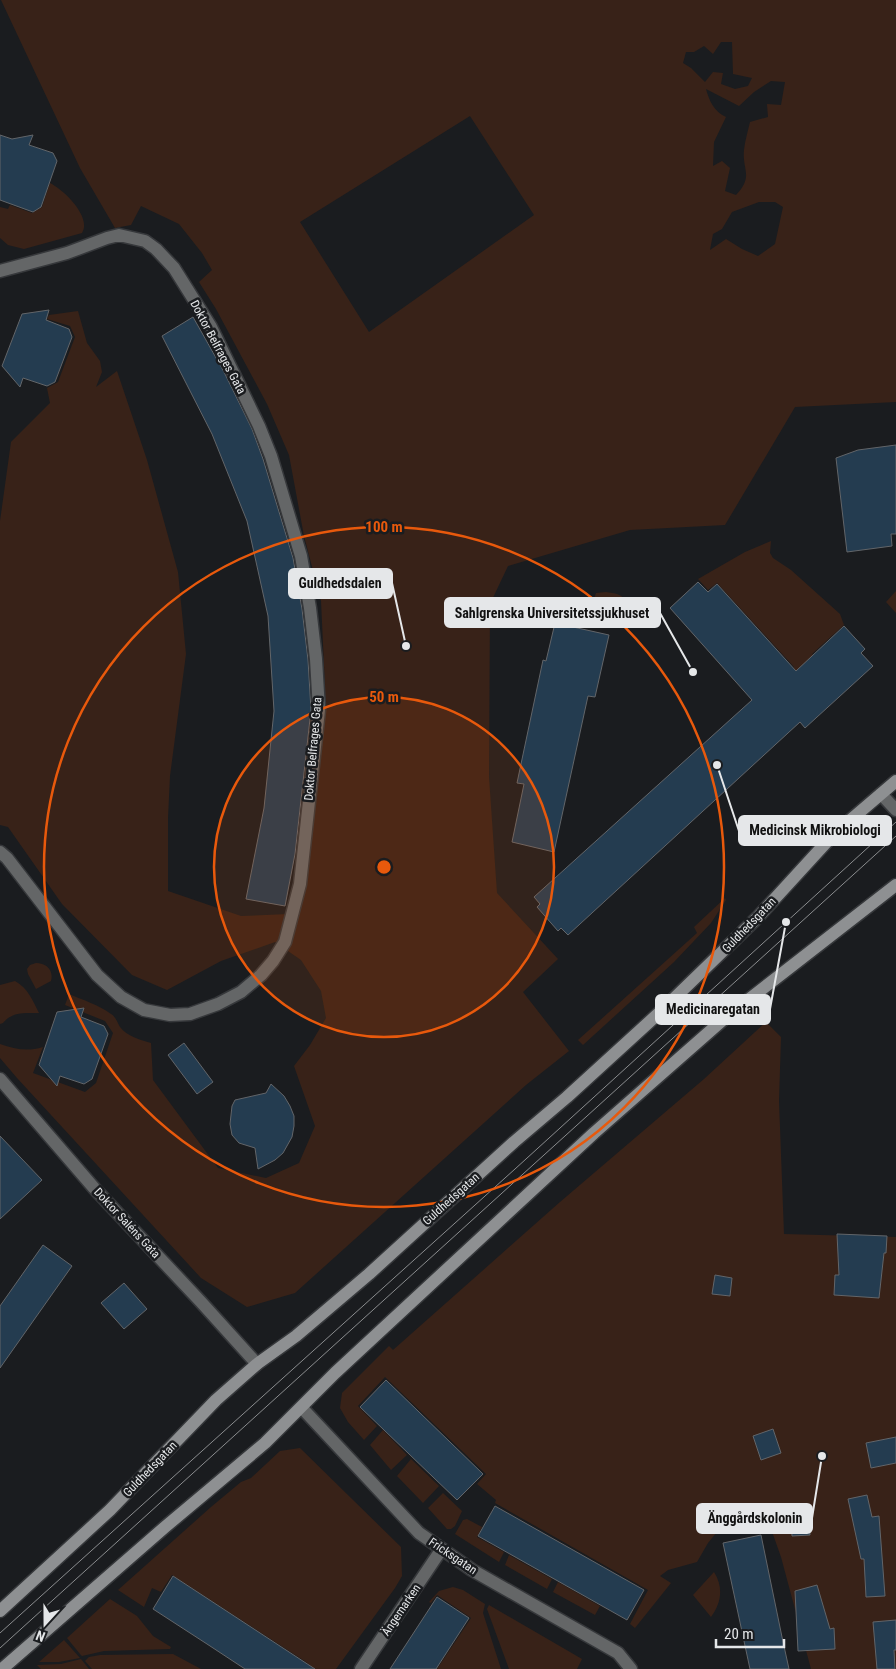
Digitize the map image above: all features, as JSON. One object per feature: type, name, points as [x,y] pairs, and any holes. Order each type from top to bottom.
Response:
[{"type":"street","name":"Doktor Belfrages Gata","points":[[0,271],[67,253],[119,235],[145,241],[156,249],[174,268],[211,327],[259,426],[271,456],[301,556],[316,659],[319,710],[300,884],[285,942],[261,975],[232,998],[190,1014],[178,1016],[153,1013],[128,1002],[97,976],[7,858],[0,852]]},
{"type":"street","name":"Guldhedsgatan","points":[[0,1611],[110,1510],[216,1400],[256,1364],[296,1336],[369,1274],[659,1013],[757,918],[834,834],[896,781]]},
{"type":"street","points":[[881,794],[896,810]]},
{"type":"street","points":[[2,1669],[265,1443],[335,1373],[594,1133],[725,1018],[896,885]]},
{"type":"street","name":"Doktor Saléns Gata","points":[[0,1080],[94,1188],[201,1302],[256,1364]]},
{"type":"street","name":"Fricksgatan","points":[[302,1408],[418,1533],[472,1570],[618,1653],[631,1669]]},
{"type":"street","name":"Ängemarken","points":[[361,1669],[441,1550]]},
{"type":"shaded area","points":[[1,0],[896,0],[896,402],[795,407],[725,525],[630,530],[508,566],[490,604],[489,777],[497,893],[558,959],[523,992],[569,1051],[526,1085],[295,1293],[247,1307],[201,1278],[0,1058],[0,1044],[21,1049],[43,1047],[33,1073],[85,1092],[96,1083],[113,1033],[105,1021],[65,1005],[69,994],[106,1011],[114,1017],[126,1033],[151,1043],[153,1080],[218,1168],[266,1178],[299,1163],[315,1126],[294,1066],[310,1045],[326,1018],[321,991],[301,960],[275,942],[221,961],[167,990],[132,975],[62,904],[8,827],[0,825],[0,521],[11,442],[50,403],[47,388],[58,382],[75,337],[70,326],[47,319],[49,315],[78,311],[87,343],[100,361],[102,372],[96,387],[117,371],[147,460],[178,572],[186,654],[170,776],[168,891],[241,916],[289,914],[318,764],[325,687],[321,601],[304,536],[289,455],[267,404],[216,309],[199,282],[212,270],[202,253],[179,224],[141,206],[131,225],[115,228],[80,168]],"holes":[[[721,42],[732,42],[733,74],[752,78],[748,86],[735,89],[721,84],[723,73],[713,72],[705,82],[683,63],[686,52],[694,52],[704,46],[713,54]],[[771,81],[785,82],[781,105],[767,104],[768,117],[750,122],[744,150],[746,178],[745,183],[736,195],[725,191],[730,168],[722,161],[713,166],[714,142],[726,117],[715,109],[706,89],[739,106],[754,92]],[[470,116],[534,215],[369,332],[300,222]],[[759,202],[775,202],[783,207],[775,244],[758,256],[726,239],[710,250],[713,234],[722,229],[732,212]]]},
{"type":"shaded area","points":[[50,183],[69,198],[80,212],[84,227],[82,233],[24,249],[8,245],[0,238],[0,207],[8,209],[10,205],[32,213],[42,207]]},
{"type":"shaded area","points":[[771,541],[770,553],[773,558],[791,570],[840,614],[844,625],[812,654],[814,656],[796,673],[793,669],[794,667],[717,583],[708,590],[698,579],[745,552]]},
{"type":"shaded area","points":[[896,591],[896,613],[886,602]]},
{"type":"shaded area","points":[[606,592],[621,596],[626,603],[624,613],[617,623],[603,625],[603,620],[588,617],[596,593]]},
{"type":"shaded area","points":[[725,898],[726,900],[711,923],[674,962],[583,1045],[578,1040],[697,933],[694,927]]},
{"type":"shaded area","points":[[36,963],[43,964],[48,968],[52,977],[51,981],[36,989],[27,969],[30,965]]},
{"type":"shaded area","points":[[15,981],[27,991],[39,1013],[24,1013],[11,1016],[0,1024],[0,985]]},
{"type":"shaded area","points":[[766,1022],[781,1037],[779,1101],[784,1234],[896,1237],[896,1669],[811,1669],[781,1557],[763,1506],[747,1516],[721,1527],[708,1543],[697,1562],[668,1570],[660,1576],[671,1583],[635,1628],[630,1624],[648,1590],[495,1503],[496,1500],[477,1484],[486,1474],[385,1377],[358,1406],[377,1426],[364,1440],[348,1422],[340,1408],[342,1393],[389,1346],[393,1350],[560,1202],[704,1079]]},
{"type":"shaded area","points":[[383,1430],[407,1455],[391,1470],[370,1445]]},
{"type":"shaded area","points":[[300,1448],[401,1547],[402,1576],[336,1669],[314,1669],[172,1575],[161,1592],[152,1588],[144,1607],[118,1590],[211,1507],[241,1482],[251,1478],[280,1451]]},
{"type":"shaded area","points":[[411,1459],[439,1486],[423,1503],[397,1476]]},
{"type":"shaded area","points":[[443,1493],[462,1511],[455,1526],[451,1529],[447,1529],[428,1508]]},
{"type":"shaded area","points":[[467,1519],[482,1527],[477,1537],[504,1552],[499,1562],[455,1534],[463,1520]]},
{"type":"shaded area","points":[[509,1555],[552,1579],[547,1589],[505,1565]]},
{"type":"shaded area","points":[[714,1572],[719,1584],[720,1595],[711,1617],[693,1595]]},
{"type":"shaded area","points":[[558,1582],[600,1606],[595,1615],[553,1592]]},
{"type":"shaded area","points":[[453,1587],[463,1590],[485,1604],[483,1613],[501,1669],[437,1669],[471,1618],[437,1595],[431,1603],[429,1602],[439,1591]]},
{"type":"shaded area","points":[[110,1599],[137,1616],[153,1636],[171,1647],[170,1649],[104,1651],[82,1656],[67,1638]]},
{"type":"shaded area","points":[[489,1605],[582,1659],[577,1669],[509,1669],[487,1609]]},
{"type":"shaded area","points":[[64,1640],[80,1658],[59,1662],[39,1662]]},
{"type":"shaded area","points":[[173,1654],[201,1669],[92,1669],[85,1661],[89,1657],[100,1655]]},
{"type":"shaded area","points":[[81,1659],[89,1669],[41,1669],[37,1665],[61,1664]]},
{"type":"building","points":[[0,135],[12,139],[33,135],[29,145],[53,153],[57,161],[41,207],[33,212],[0,200]]},
{"type":"building","points":[[49,310],[46,320],[69,329],[72,337],[55,382],[47,386],[23,378],[20,387],[2,366],[22,314]]},
{"type":"building","points":[[193,317],[224,372],[252,429],[293,558],[302,609],[311,710],[295,854],[285,906],[246,899],[264,808],[274,711],[268,616],[247,521],[212,434],[162,336]]},
{"type":"building","points":[[896,445],[896,534],[891,534],[892,546],[847,552],[836,458],[858,450]]},
{"type":"building","points":[[698,582],[708,592],[717,584],[796,671],[844,626],[865,649],[861,653],[873,666],[805,728],[800,722],[568,935],[561,928],[558,931],[537,907],[540,904],[534,897],[752,700],[670,608]]},
{"type":"building","points":[[555,623],[609,635],[595,697],[588,696],[554,852],[512,842],[524,784],[517,783],[543,660],[546,661]]},
{"type":"building","points":[[84,1008],[81,1017],[104,1026],[108,1034],[92,1079],[84,1084],[60,1076],[57,1086],[39,1065],[57,1012]]},
{"type":"building","points":[[184,1043],[213,1082],[197,1094],[168,1055]]},
{"type":"building","points":[[271,1084],[284,1096],[290,1106],[294,1116],[294,1126],[292,1137],[283,1153],[275,1160],[258,1169],[255,1148],[239,1143],[232,1135],[230,1124],[232,1106],[235,1100],[266,1093]]},
{"type":"building","points":[[0,1136],[42,1180],[0,1219]]},
{"type":"building","points":[[837,1234],[887,1236],[879,1298],[834,1295],[835,1275],[839,1275]]},
{"type":"building","points":[[43,1245],[72,1266],[0,1368],[0,1306]]},
{"type":"building","points":[[715,1275],[732,1278],[730,1296],[712,1294]]},
{"type":"building","points":[[124,1283],[147,1309],[124,1329],[101,1303]]},
{"type":"building","points":[[386,1380],[483,1474],[457,1500],[360,1407]]},
{"type":"building","points":[[773,1429],[781,1453],[761,1460],[753,1436]]},
{"type":"building","points":[[896,1437],[896,1463],[871,1468],[866,1443]]},
{"type":"building","points":[[867,1495],[872,1517],[879,1516],[885,1596],[866,1597],[864,1559],[861,1559],[848,1499]]},
{"type":"building","points":[[495,1506],[644,1590],[627,1620],[478,1536]]},
{"type":"building","points":[[809,1515],[810,1535],[792,1536],[791,1516]]},
{"type":"building","points":[[761,1535],[789,1669],[750,1669],[723,1543]]},
{"type":"building","points":[[173,1576],[315,1669],[245,1669],[153,1609]]},
{"type":"building","points":[[817,1585],[830,1629],[834,1628],[835,1649],[798,1651],[795,1591]]},
{"type":"building","points":[[437,1597],[469,1618],[436,1669],[390,1669]]},
{"type":"building","points":[[896,1620],[895,1669],[877,1669],[873,1622]]},
{"type":"tram line","points":[[0,1633],[515,1169],[896,822]]},
{"type":"tram line","points":[[0,1648],[896,836]]},
{"type":"place","name":"Guldhedsdalen","points":[[406,646]]},
{"type":"place","name":"Sahlgrenska Universitetssjukhuset","points":[[693,672]]},
{"type":"place","name":"Medicinsk Mikrobiologi","points":[[717,765]]},
{"type":"place","name":"Medicinaregatan","points":[[786,922]]},
{"type":"place","name":"Änggårdskolonin","points":[[822,1456]]}]
